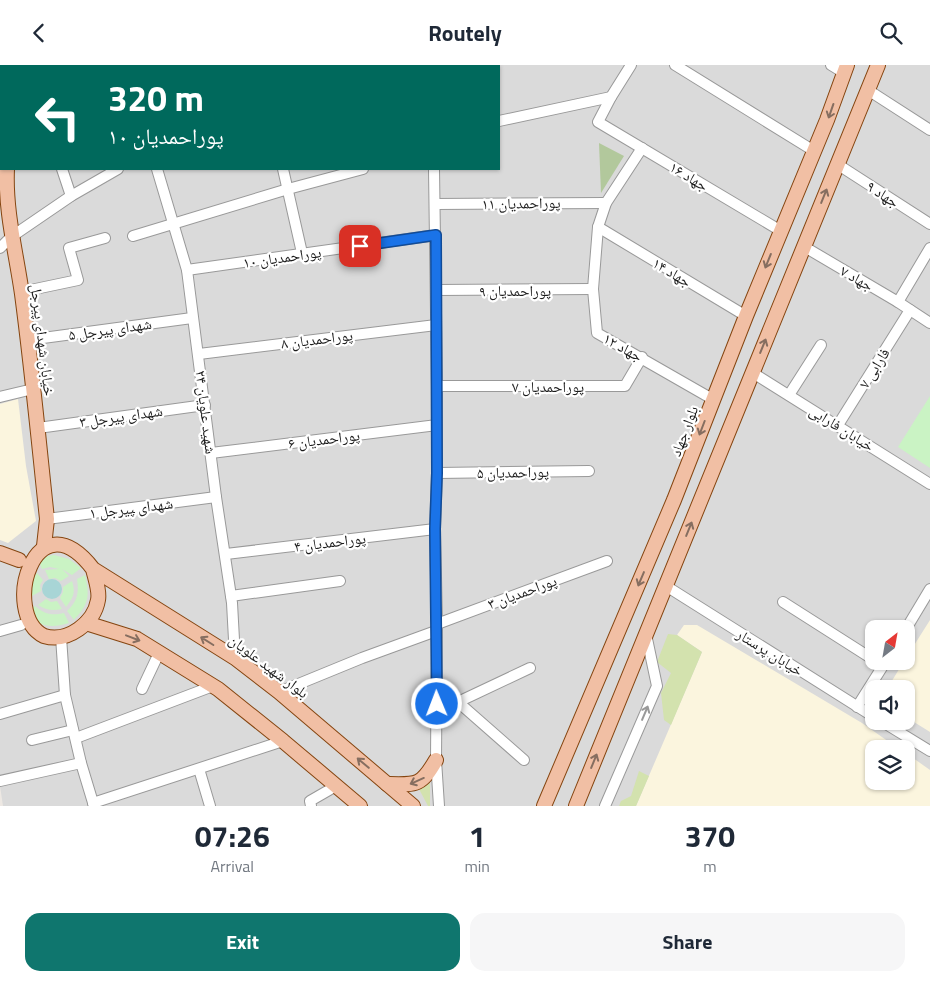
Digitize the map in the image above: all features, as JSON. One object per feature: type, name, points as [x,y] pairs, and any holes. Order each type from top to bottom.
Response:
[{"type":"main road","points":[[576,806],[878,65]]},
{"type":"main road","name":"بلوار جهاد","points":[[544,806],[674,500],[746,316],[828,120],[846,69]]},
{"type":"main road","name":"خیابان شهدای پیرجل","points":[[4,179],[11,237],[28,340],[38,427],[47,519],[44,546]]},
{"type":"main road","points":[[674,500],[696,511]]},
{"type":"main road","points":[[11,572],[19,560],[31,551],[44,546]]},
{"type":"main road","name":"بلوار شهید علویان","points":[[44,546],[59,546],[72,550],[84,558],[93,569],[235,658],[279,692],[413,806]]},
{"type":"main road","points":[[0,553],[19,560]]},
{"type":"main road","points":[[12,613],[21,625],[33,633],[47,637],[62,637],[75,632],[86,623],[95,611],[99,597],[93,569]]},
{"type":"main road","points":[[86,623],[137,639],[213,686],[283,741],[360,806]]},
{"type":"main road","points":[[387,784],[410,785],[423,780],[436,760]]},
{"type":"street","points":[[500,121],[611,97],[631,65]]},
{"type":"street","points":[[675,65],[814,151]]},
{"type":"street","points":[[831,65],[846,69]]},
{"type":"street","points":[[868,90],[930,130]]},
{"type":"street","name":"جهاد ۱۶","points":[[611,97],[598,122],[781,231]]},
{"type":"street","name":"جهاد ۱۲","points":[[642,149],[606,203],[598,227],[593,289],[597,333],[642,357],[714,400]]},
{"type":"street","name":"جهاد ۹","points":[[837,164],[930,223]]},
{"type":"street","points":[[62,170],[72,196]]},
{"type":"street","points":[[0,248],[11,237],[72,196],[116,170]]},
{"type":"street","name":"شهید علویان ۲۴","points":[[157,170],[187,270],[216,497],[226,554],[235,658]]},
{"type":"street","points":[[283,170],[302,253]]},
{"type":"street","points":[[133,235],[359,170]]},
{"type":"street","points":[[434,170],[437,386],[435,529],[436,760],[440,806]]},
{"type":"street","name":"پوراحمدیان ۱۱","points":[[436,204],[606,203]]},
{"type":"street","name":"جهاد ۱۴","points":[[598,227],[746,316]]},
{"type":"street","name":"پوراحمدیان ۱۰","points":[[187,270],[436,235]]},
{"type":"street","points":[[21,292],[78,280],[69,248],[105,238]]},
{"type":"street","name":"جهاد ۷","points":[[803,247],[898,302],[930,323]]},
{"type":"street","points":[[898,302],[930,248]]},
{"type":"street","name":"پوراحمدیان ۹","points":[[436,290],[593,289]]},
{"type":"street","name":"فارابی ۷","points":[[838,425],[910,310]]},
{"type":"street","name":"شهدای پیرجل ۵","points":[[28,340],[192,318]]},
{"type":"street","name":"پوراحمدیان ۸","points":[[199,354],[436,325]]},
{"type":"street","points":[[789,395],[821,345]]},
{"type":"street","name":"پوراحمدیان ۷","points":[[437,386],[625,386],[642,357]]},
{"type":"street","name":"خیابان فارابی","points":[[752,373],[930,484]]},
{"type":"street","points":[[0,397],[33,389]]},
{"type":"street","name":"شهدای پیرجل ۳","points":[[38,427],[205,405]]},
{"type":"street","name":"پوراحمدیان ۶","points":[[211,453],[436,425]]},
{"type":"street","name":"پوراحمدیان ۵","points":[[437,473],[589,471]]},
{"type":"street","name":"شهدای ‍‍‍‍‍‍پیرجل ۱","points":[[47,519],[216,497]]},
{"type":"street","name":"پوراحمدیان ۴","points":[[226,554],[435,529]]},
{"type":"street","name":"پوراحمدیان ۳","points":[[279,692],[607,561]]},
{"type":"street","points":[[231,596],[340,581]]},
{"type":"street","name":"خیابان پرستار","points":[[666,586],[865,712]]},
{"type":"street","points":[[911,620],[930,589]]},
{"type":"street","points":[[783,602],[865,653]]},
{"type":"street","points":[[0,631],[21,625]]},
{"type":"street","points":[[605,806],[657,686],[646,632]]},
{"type":"street","points":[[62,637],[65,695],[81,763],[94,805],[283,741]]},
{"type":"street","points":[[142,689],[159,653]]},
{"type":"street","points":[[437,704],[458,702],[530,668]]},
{"type":"street","points":[[857,707],[876,670]]},
{"type":"street","points":[[32,740],[75,734],[160,707],[213,686]]},
{"type":"street","points":[[0,714],[65,695]]},
{"type":"street","points":[[458,702],[524,760]]},
{"type":"street","points":[[896,730],[930,751]]},
{"type":"street","points":[[0,781],[81,763]]},
{"type":"street","points":[[199,769],[210,806]]},
{"type":"street","points":[[311,806],[310,801],[336,786]]},
{"type":"shaded area","points":[[500,65],[930,65],[930,806],[3,806],[0,786],[0,170],[500,170]]},
{"type":"shaded area","points":[[18,399],[26,466],[36,521],[8,543],[0,540],[0,404]]},
{"type":"shaded area","points":[[930,620],[930,732],[915,723],[915,680],[892,680],[899,670],[915,670],[915,644]]},
{"type":"shaded area","points":[[684,625],[697,625],[862,723],[865,725],[865,730],[872,730],[886,740],[865,740],[865,790],[915,790],[915,759],[930,770],[930,806],[636,806],[702,652],[677,635]]},
{"type":"green space","points":[[599,143],[624,156],[601,193]]},
{"type":"green space","points":[[930,396],[930,468],[898,447]]},
{"type":"green space","points":[[54,555],[69,559],[81,568],[72,575],[62,569],[69,576],[61,581],[55,578],[49,579],[45,570],[59,569],[50,567],[42,569],[37,558]]},
{"type":"green space","points":[[37,573],[43,580],[40,585],[41,591],[32,596],[33,578]]},
{"type":"green space","points":[[85,575],[88,589],[87,599],[83,609],[74,620],[67,611],[77,596],[77,579]]},
{"type":"green space","points":[[72,581],[73,595],[66,607],[60,598],[63,587]]},
{"type":"green space","points":[[46,599],[51,602],[57,601],[62,609],[49,610],[38,605]]},
{"type":"green space","points":[[35,606],[48,614],[64,613],[69,623],[50,626],[35,621],[25,613]]},
{"type":"green space","points":[[668,634],[677,635],[702,652],[671,725],[664,720],[661,693],[671,673],[657,662]]},
{"type":"green space","points":[[639,771],[649,776],[636,806],[619,806],[621,801],[631,796]]},
{"type":"green space","points":[[430,783],[430,806],[428,806],[419,789]]},
{"type":"water","points":[[52,579],[59,582],[62,589],[59,596],[52,599],[45,596],[42,589],[45,582]]},
{"type":"route","points":[[360,246],[436,235],[437,473],[435,529],[437,704]]}]
